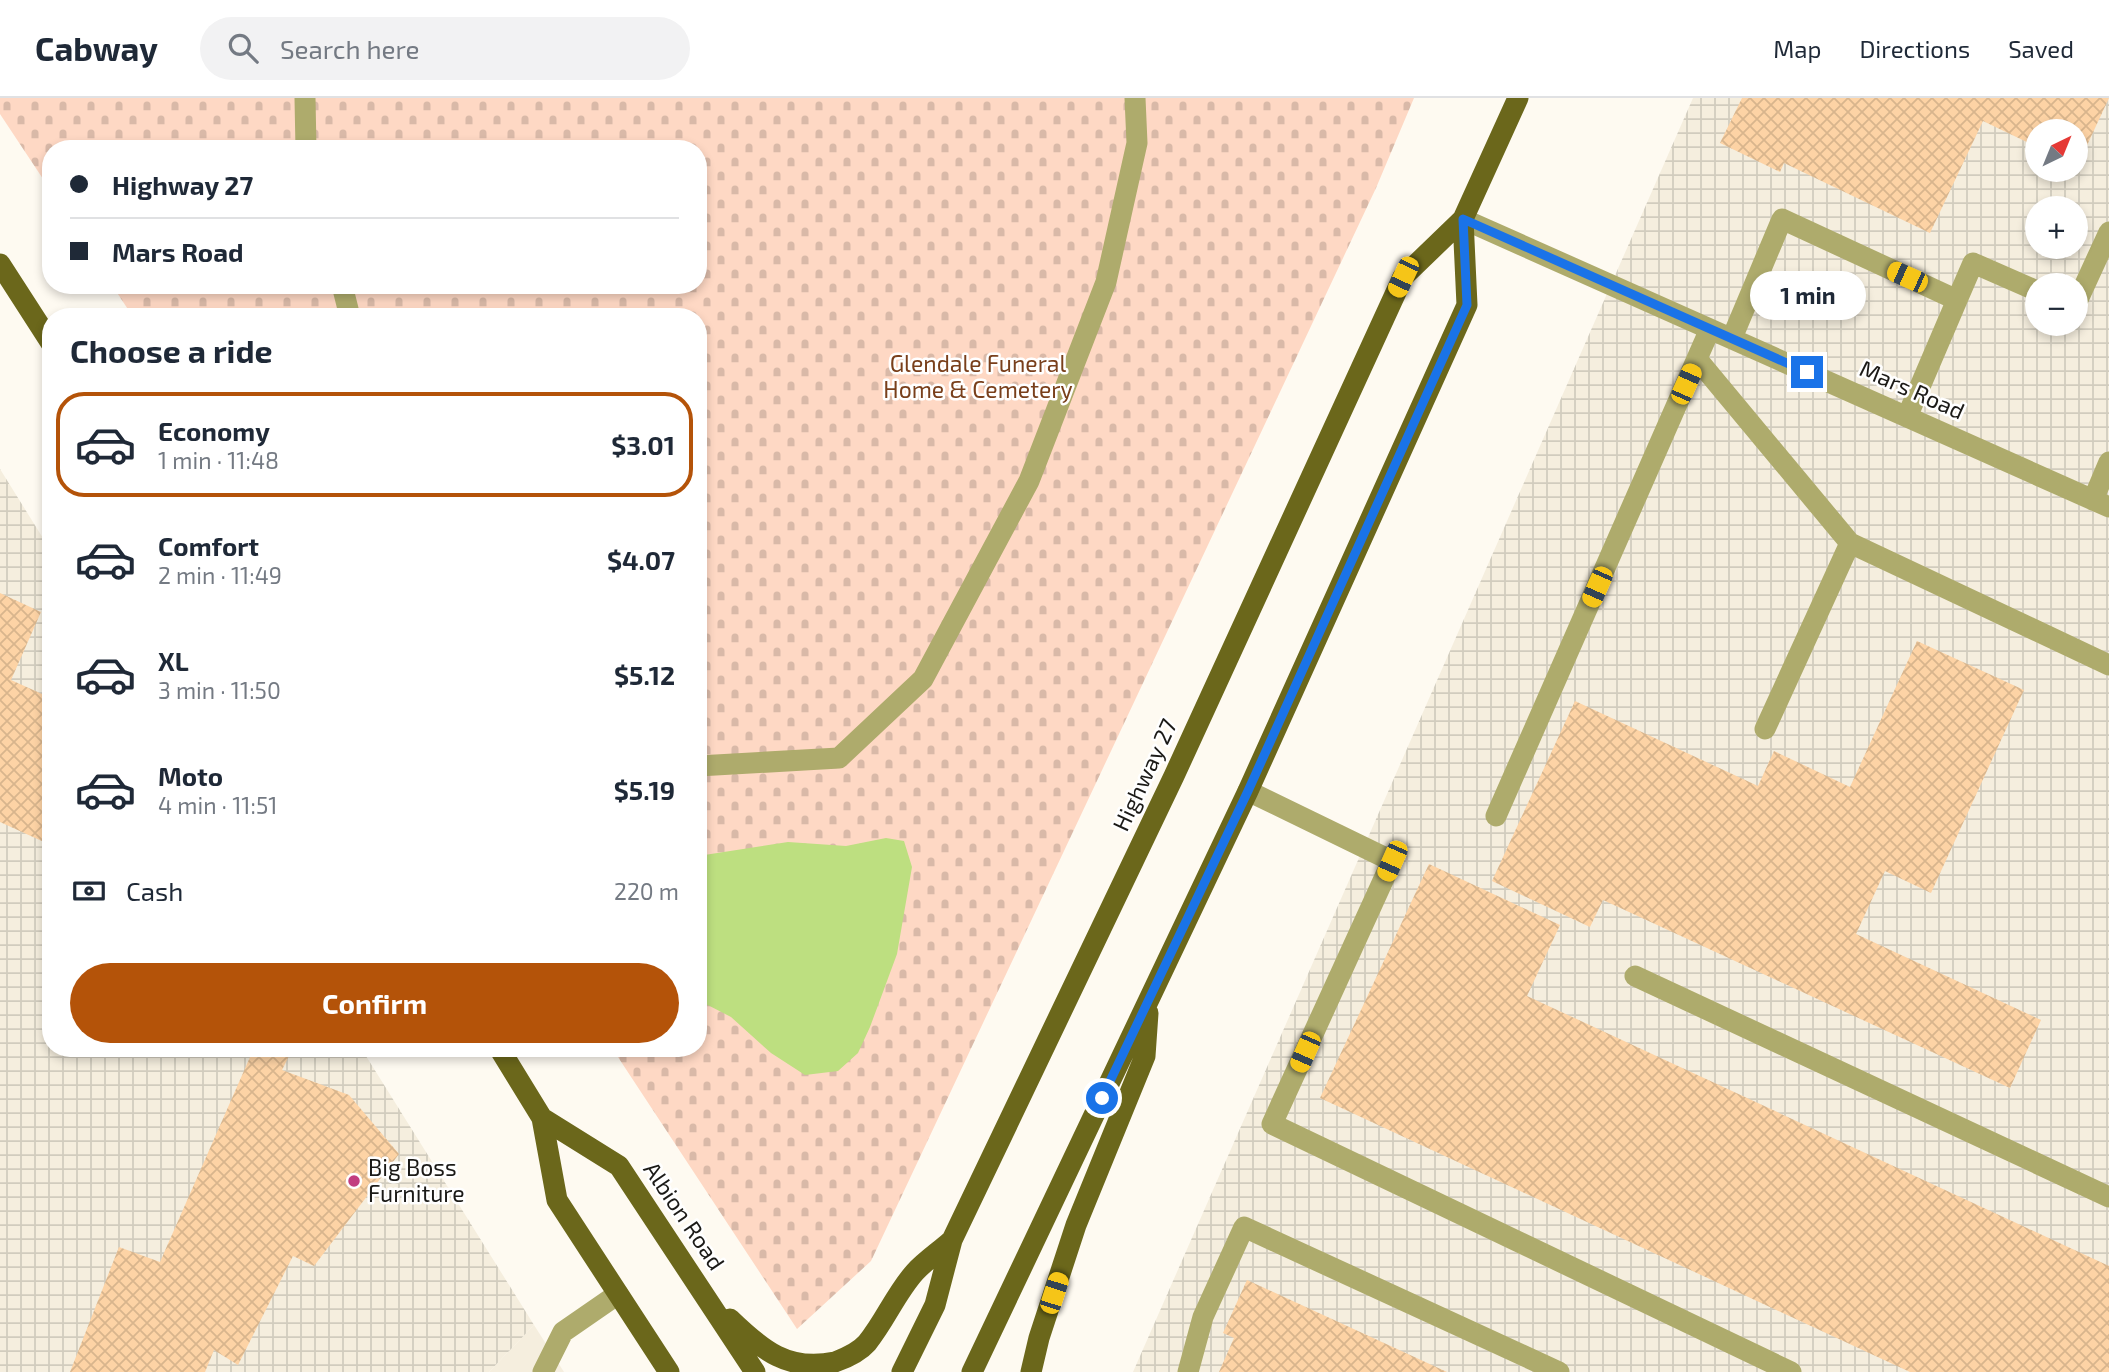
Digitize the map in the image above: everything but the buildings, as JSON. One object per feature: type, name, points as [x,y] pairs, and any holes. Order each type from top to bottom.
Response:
[{"type":"main road","name":"Highway 27","points":[[902,1372],[934,1305],[952,1240],[1174,776],[1403,277],[1463,219],[1518,98]]},
{"type":"main road","name":"Highway 27","points":[[972,1372],[1248,791],[1467,305],[1463,219]]},
{"type":"main road","points":[[0,264],[42,329]]},
{"type":"main road","points":[[1031,1372],[1039,1338],[1076,1225],[1145,1056],[1149,999]]},
{"type":"main road","name":"Albion Road","points":[[505,1057],[542,1118],[557,1200],[668,1371]]},
{"type":"main road","name":"Albion Road","points":[[542,1118],[619,1166],[755,1372]]},
{"type":"main road","points":[[704,1293],[764,1351],[783,1363],[802,1369],[820,1368],[842,1360],[866,1345],[915,1272],[952,1240]]},
{"type":"street","points":[[305,98],[306,140]]},
{"type":"street","points":[[707,765],[839,758],[923,679],[1029,481],[1106,282],[1138,143],[1135,98]]},
{"type":"street","name":"Mars Road","points":[[1463,219],[2101,503]]},
{"type":"street","points":[[1732,338],[1782,219],[1957,300]]},
{"type":"street","points":[[2088,278],[2109,232]]},
{"type":"street","points":[[1907,417],[1972,263],[2025,286]]},
{"type":"street","points":[[1496,816],[1710,329]]},
{"type":"street","points":[[1697,359],[1850,543],[2109,665]]},
{"type":"street","points":[[2101,503],[2109,461]]},
{"type":"street","points":[[1765,729],[1850,543]]},
{"type":"street","points":[[1248,791],[1392,861],[1272,1124],[1791,1372]]},
{"type":"street","points":[[1635,976],[2109,1197]]},
{"type":"street","points":[[1188,1372],[1203,1317],[1244,1227],[1559,1372]]},
{"type":"street","points":[[542,1372],[563,1332],[618,1294]]},
{"type":"shaded area","points":[[1693,98],[2109,98],[2109,1372],[1133,1372]]},
{"type":"shaded area","points":[[0,469],[42,537],[42,1057],[367,1057],[534,1325],[489,1372],[0,1372]]},
{"type":"shaded area","points":[[886,838],[904,841],[912,867],[897,954],[858,1053],[838,1071],[805,1075],[771,1053],[731,1017],[707,1005],[707,855],[788,842],[846,846]]},
{"type":"shaded area","points":[[534,1325],[564,1372],[489,1372]]},
{"type":"green space","name":"Glendale Funeral Home & Cemetery","points":[[0,98],[1414,98],[1376,188],[871,1261],[797,1329],[618,1057],[707,1057],[707,308],[127,308],[118,294],[707,294],[707,140],[42,140],[42,177],[0,114]]},
{"type":"place","name":"Big Boss Furniture","points":[[354,1181]]},
{"type":"route","points":[[1102,1098],[1248,791],[1467,305],[1463,219],[1807,372]]}]
